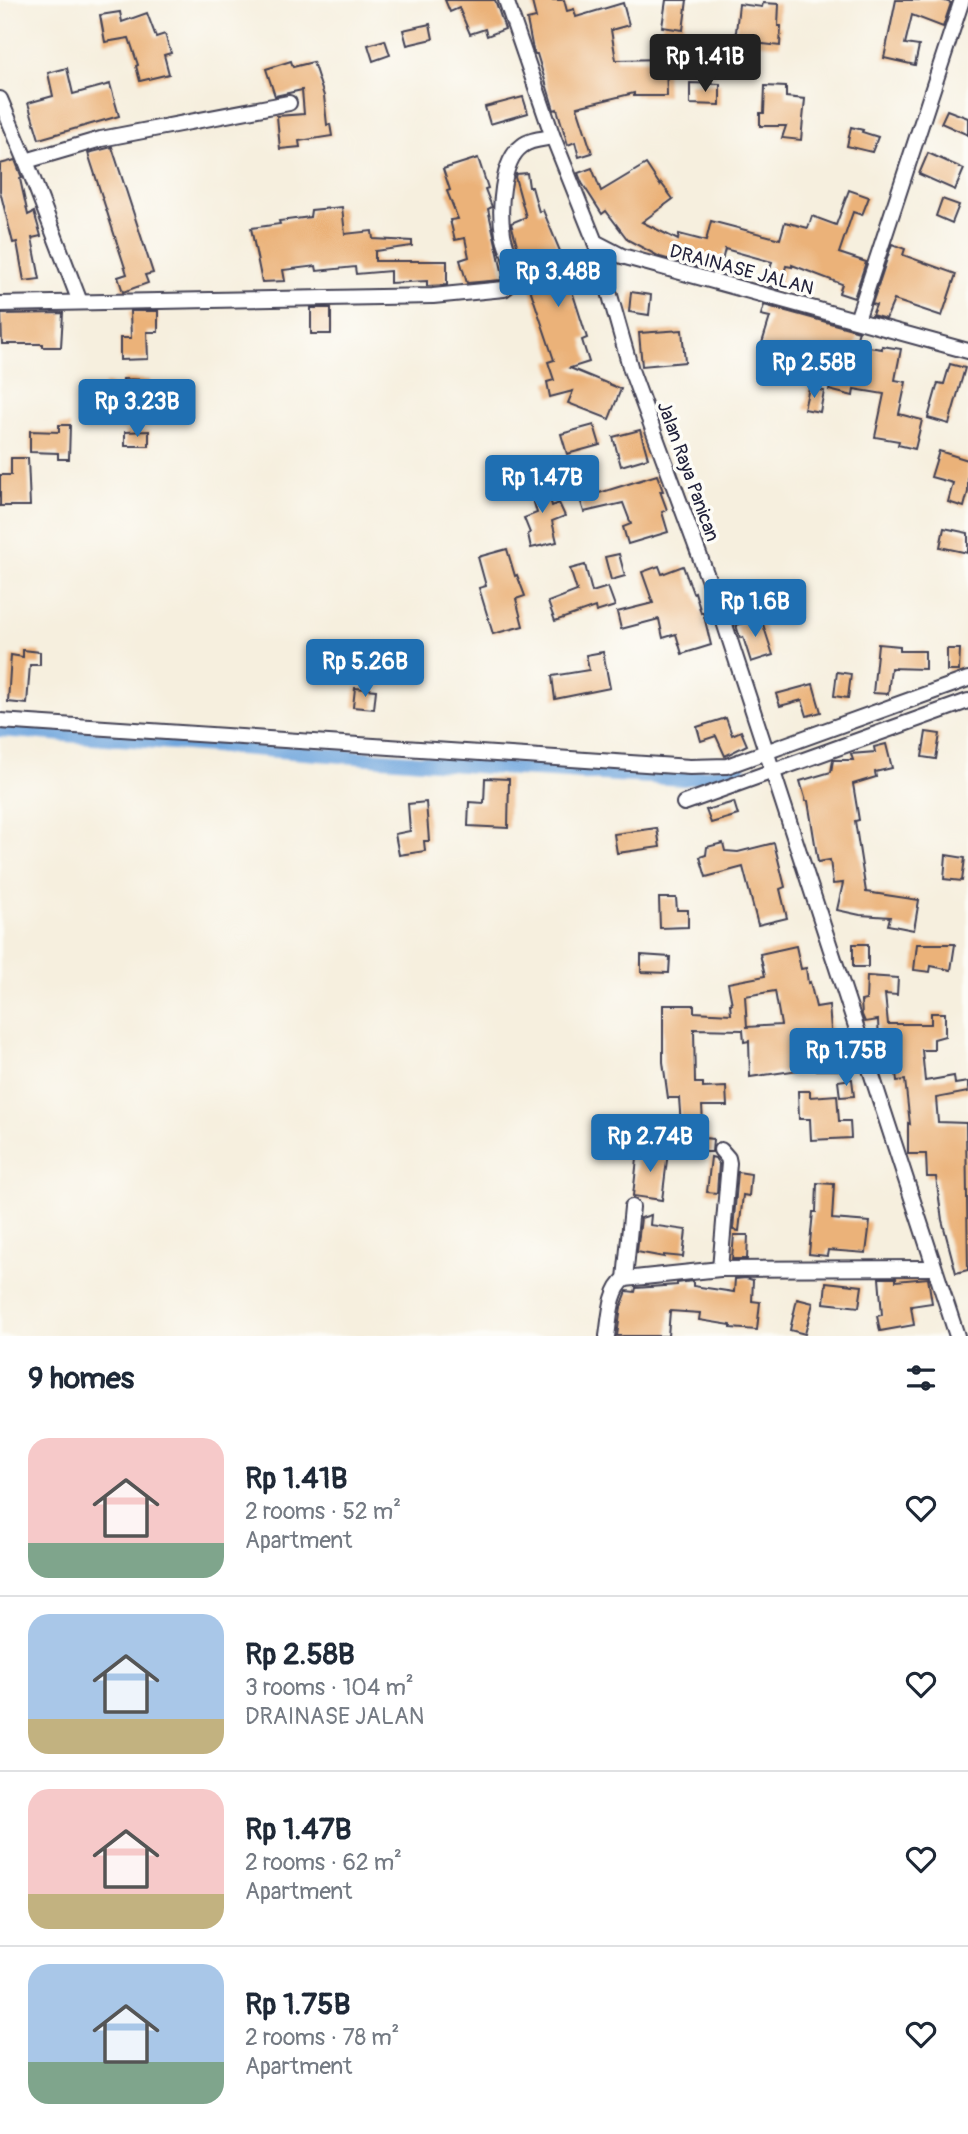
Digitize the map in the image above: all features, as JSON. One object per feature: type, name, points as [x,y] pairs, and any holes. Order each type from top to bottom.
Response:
[{"type":"street","points":[[506,0],[553,137],[596,242]]},
{"type":"street","points":[[856,320],[962,0]]},
{"type":"street","points":[[0,99],[80,302]]},
{"type":"street","points":[[26,160],[101,139],[289,103]]},
{"type":"street","points":[[0,304],[433,296],[504,289],[510,285],[513,277],[513,266],[503,235],[501,218],[507,173],[514,153],[523,145],[553,137]]},
{"type":"street","name":"DRAINASE JALAN","points":[[596,242],[622,256],[968,351]]},
{"type":"street","name":"Jalan Raya Panican","points":[[596,242],[631,370],[724,622],[957,1336]]},
{"type":"street","points":[[0,721],[690,767],[727,766],[968,678]]},
{"type":"street","points":[[684,803],[968,701]]},
{"type":"street","points":[[720,1269],[729,1163],[721,1150]]},
{"type":"street","points":[[625,1279],[632,1207]]},
{"type":"street","points":[[607,1336],[618,1284],[625,1279],[720,1269],[934,1268]]},
{"type":"building","points":[[445,0],[495,0],[505,29],[487,36],[485,29],[470,34],[459,8],[450,12]]},
{"type":"building","points":[[564,0],[567,11],[574,9],[576,17],[623,3],[629,25],[611,30],[616,60],[666,59],[667,96],[634,96],[634,93],[577,107],[592,153],[579,157],[575,142],[568,145],[537,54],[533,50],[527,20],[536,18],[532,2]]},
{"type":"building","points":[[666,0],[687,0],[683,30],[662,27]]},
{"type":"building","points":[[896,0],[942,0],[951,3],[943,27],[912,15],[905,44],[919,46],[915,65],[884,58]]},
{"type":"building","points":[[763,3],[779,4],[780,46],[735,41],[739,4],[762,7]]},
{"type":"building","points":[[120,12],[122,22],[147,13],[156,37],[165,34],[171,53],[164,55],[169,74],[140,81],[129,38],[105,42],[100,15]]},
{"type":"building","points":[[430,24],[433,39],[407,45],[403,30]]},
{"type":"building","points":[[385,40],[390,55],[373,61],[368,45]]},
{"type":"building","points":[[291,61],[293,67],[313,62],[324,96],[327,125],[330,124],[332,136],[299,141],[300,147],[280,149],[277,116],[304,114],[302,90],[275,96],[266,69]]},
{"type":"building","points":[[67,68],[73,94],[110,84],[119,116],[39,139],[28,103],[53,96],[48,73]]},
{"type":"building","points":[[690,83],[720,84],[720,105],[690,104]]},
{"type":"building","points":[[765,86],[786,87],[786,97],[805,99],[801,140],[782,138],[786,126],[760,126],[760,113],[764,113]]},
{"type":"building","points":[[523,97],[528,113],[490,124],[485,107]]},
{"type":"building","points":[[947,110],[968,118],[968,135],[941,123]]},
{"type":"building","points":[[851,127],[878,137],[872,152],[847,146]]},
{"type":"building","points":[[112,147],[153,273],[145,275],[148,283],[123,292],[118,277],[127,274],[88,153]]},
{"type":"building","points":[[928,153],[964,169],[955,190],[919,174]]},
{"type":"building","points":[[478,158],[488,188],[485,189],[492,207],[488,209],[503,275],[501,280],[467,283],[460,260],[469,257],[465,238],[455,240],[450,220],[458,219],[447,191],[450,190],[443,169]]},
{"type":"building","points":[[15,160],[22,178],[20,179],[28,215],[34,212],[41,236],[32,238],[40,279],[24,281],[17,242],[13,243],[0,191],[0,164]]},
{"type":"building","points":[[646,164],[673,199],[642,222],[678,240],[679,234],[706,241],[711,221],[780,239],[785,222],[808,228],[812,216],[836,225],[849,190],[869,197],[862,215],[853,212],[839,253],[866,262],[854,298],[839,293],[842,284],[792,265],[786,266],[780,289],[766,285],[772,262],[725,249],[719,273],[660,257],[628,240],[606,211],[602,214],[578,173],[592,168],[601,191]]},
{"type":"building","points":[[527,173],[529,187],[532,187],[539,212],[543,210],[567,268],[565,269],[587,338],[582,340],[589,362],[570,368],[621,389],[609,419],[568,403],[573,391],[550,397],[547,382],[554,380],[548,362],[554,360],[525,274],[523,275],[511,223],[526,217],[515,177],[516,174]]},
{"type":"building","points":[[942,199],[959,205],[952,223],[936,216]]},
{"type":"building","points":[[342,207],[345,234],[372,231],[373,239],[412,241],[412,246],[375,251],[375,261],[447,261],[447,285],[427,286],[427,281],[390,283],[390,271],[356,274],[355,267],[317,271],[316,266],[283,270],[285,281],[262,282],[251,228],[310,217],[311,210]]},
{"type":"building","points":[[892,244],[905,249],[903,255],[956,274],[942,316],[894,300],[886,319],[872,315],[876,305],[872,304]]},
{"type":"building","points":[[631,292],[651,295],[649,315],[629,312]]},
{"type":"building","points":[[764,305],[859,331],[855,345],[901,349],[895,380],[906,382],[899,414],[922,420],[915,449],[898,445],[899,441],[875,437],[884,394],[854,389],[853,396],[829,390],[833,370],[804,361],[801,371],[768,363],[770,357],[759,353],[770,317],[761,315]]},
{"type":"building","points":[[311,308],[331,308],[331,334],[311,334]]},
{"type":"building","points":[[130,311],[158,311],[158,332],[147,332],[148,359],[120,360],[120,338],[131,338]]},
{"type":"building","points":[[63,313],[61,347],[2,344],[1,314]]},
{"type":"building","points":[[682,330],[685,362],[642,366],[639,333]]},
{"type":"building","points":[[950,364],[965,368],[949,424],[928,418],[938,383],[944,384]]},
{"type":"building","points":[[123,379],[150,380],[149,406],[103,404],[104,384],[122,386]]},
{"type":"building","points":[[809,388],[824,391],[820,412],[804,409]]},
{"type":"building","points":[[59,425],[70,425],[69,459],[58,459],[58,453],[30,452],[30,431],[59,432]]},
{"type":"building","points":[[594,425],[600,445],[567,454],[561,434]]},
{"type":"building","points":[[640,430],[648,458],[621,466],[613,437]]},
{"type":"building","points":[[149,431],[149,446],[125,446],[125,432]]},
{"type":"building","points":[[939,451],[968,460],[968,492],[964,507],[948,502],[953,483],[931,477]]},
{"type":"building","points":[[11,458],[28,458],[30,506],[0,506],[0,475],[11,475]]},
{"type":"building","points":[[543,475],[552,506],[559,503],[565,516],[552,521],[557,542],[531,548],[530,533],[524,518],[537,513],[527,479]]},
{"type":"building","points":[[657,475],[667,510],[662,512],[668,532],[628,544],[623,527],[631,524],[623,503],[584,512],[580,499]]},
{"type":"building","points":[[944,528],[968,533],[968,553],[940,547]]},
{"type":"building","points":[[507,549],[515,576],[517,575],[525,596],[516,599],[523,626],[493,634],[479,588],[486,586],[478,557]]},
{"type":"building","points":[[619,554],[625,576],[611,580],[605,557]]},
{"type":"building","points":[[585,565],[592,592],[608,587],[615,606],[596,612],[595,607],[555,621],[548,602],[577,591],[570,569]]},
{"type":"building","points":[[659,566],[662,574],[683,566],[701,613],[703,612],[711,645],[682,654],[676,634],[663,638],[659,619],[621,629],[617,612],[653,603],[642,572]]},
{"type":"building","points":[[761,618],[773,655],[751,662],[736,625]]},
{"type":"building","points":[[878,644],[900,646],[900,651],[925,651],[925,669],[891,668],[888,694],[873,693]]},
{"type":"building","points":[[947,649],[960,649],[959,671],[947,671]]},
{"type":"building","points":[[23,650],[40,652],[40,665],[30,665],[27,704],[8,702],[11,655],[23,657]]},
{"type":"building","points":[[603,652],[610,688],[555,699],[552,676],[589,670],[586,655]]},
{"type":"building","points":[[837,672],[851,674],[848,698],[834,696]]},
{"type":"building","points":[[813,684],[821,712],[807,716],[802,700],[780,706],[776,694]]},
{"type":"building","points":[[355,688],[376,690],[374,709],[353,707]]},
{"type":"building","points":[[726,718],[732,735],[741,731],[747,745],[725,756],[716,736],[701,741],[697,727]]},
{"type":"building","points":[[926,732],[940,734],[936,759],[922,757]]},
{"type":"building","points":[[886,744],[892,768],[875,772],[876,777],[853,784],[859,820],[855,821],[866,892],[919,900],[914,930],[888,925],[890,917],[837,910],[843,883],[833,884],[830,860],[818,862],[808,801],[800,781],[831,772],[833,760],[853,760],[851,754],[875,752],[874,747]]},
{"type":"building","points":[[485,778],[509,779],[508,828],[468,826],[469,802],[484,803]]},
{"type":"building","points":[[426,802],[429,841],[424,841],[425,851],[399,855],[395,834],[410,831],[408,804]]},
{"type":"building","points":[[734,802],[738,815],[711,823],[706,810]]},
{"type":"building","points":[[657,828],[660,847],[617,853],[614,834]]},
{"type":"building","points":[[723,843],[725,851],[738,852],[774,843],[785,887],[780,889],[787,918],[758,925],[743,867],[706,877],[700,857],[706,855],[707,847]]},
{"type":"building","points":[[946,855],[965,858],[962,881],[944,879]]},
{"type":"building","points":[[659,898],[676,898],[677,910],[688,910],[688,927],[660,928]]},
{"type":"building","points":[[853,944],[868,944],[868,967],[853,967]]},
{"type":"building","points":[[917,944],[955,944],[951,970],[931,966],[930,972],[914,970]]},
{"type":"building","points":[[796,946],[801,969],[806,968],[816,1007],[829,1005],[833,1054],[837,1053],[838,1070],[799,1070],[750,1077],[749,1041],[744,1042],[743,1030],[694,1029],[695,1083],[703,1083],[703,1088],[726,1087],[727,1106],[702,1106],[704,1138],[713,1139],[712,1152],[685,1152],[686,1125],[681,1125],[679,1098],[668,1098],[663,1062],[663,1005],[694,1005],[694,1012],[731,1014],[728,983],[765,976],[760,954]],"holes":[[[775,991],[781,1025],[747,1027],[745,996]]]},
{"type":"building","points":[[641,955],[670,957],[669,973],[641,972]]},
{"type":"building","points":[[867,976],[898,978],[897,995],[885,994],[888,1024],[931,1024],[931,1013],[945,1013],[945,1036],[934,1039],[934,1050],[922,1050],[925,1081],[954,1076],[955,1084],[968,1082],[968,1092],[936,1098],[938,1122],[966,1123],[968,1270],[956,1273],[942,1220],[936,1177],[927,1177],[926,1154],[908,1154],[908,1123],[910,1124],[905,1080],[897,1081],[895,1064],[890,1064],[888,1041],[879,1041],[878,1020],[865,1022],[862,1015],[861,1001],[866,1000]]},
{"type":"building","points":[[852,1079],[854,1096],[840,1097],[838,1081]]},
{"type":"building","points":[[798,1091],[810,1091],[810,1097],[837,1095],[839,1121],[850,1121],[851,1138],[811,1140],[810,1119],[799,1119]]},
{"type":"building","points":[[638,1149],[668,1152],[662,1200],[633,1196]]},
{"type":"building","points":[[711,1157],[719,1164],[717,1193],[707,1192]]},
{"type":"building","points":[[738,1172],[751,1174],[749,1196],[743,1195],[739,1231],[733,1230]]},
{"type":"building","points":[[817,1183],[834,1184],[832,1219],[870,1222],[866,1253],[828,1250],[827,1256],[809,1254],[813,1212],[816,1212]]},
{"type":"building","points":[[651,1215],[650,1225],[686,1230],[683,1257],[637,1252],[641,1218]]},
{"type":"building","points":[[734,1235],[748,1235],[747,1259],[732,1259]]},
{"type":"building","points":[[879,1278],[896,1278],[896,1281],[928,1278],[932,1303],[911,1306],[914,1325],[880,1331],[877,1316],[882,1315]]},
{"type":"building","points":[[735,1279],[753,1280],[752,1301],[760,1302],[757,1330],[731,1328],[731,1325],[699,1320],[700,1313],[670,1311],[668,1336],[617,1336],[621,1307],[627,1291],[635,1292],[636,1288],[693,1281],[693,1286],[734,1292]]},
{"type":"building","points":[[826,1282],[862,1286],[859,1307],[824,1303]]},
{"type":"building","points":[[797,1299],[813,1303],[805,1334],[790,1330]]},
{"type":"waterway","points":[[0,730],[683,779],[722,773],[739,767]]}]
